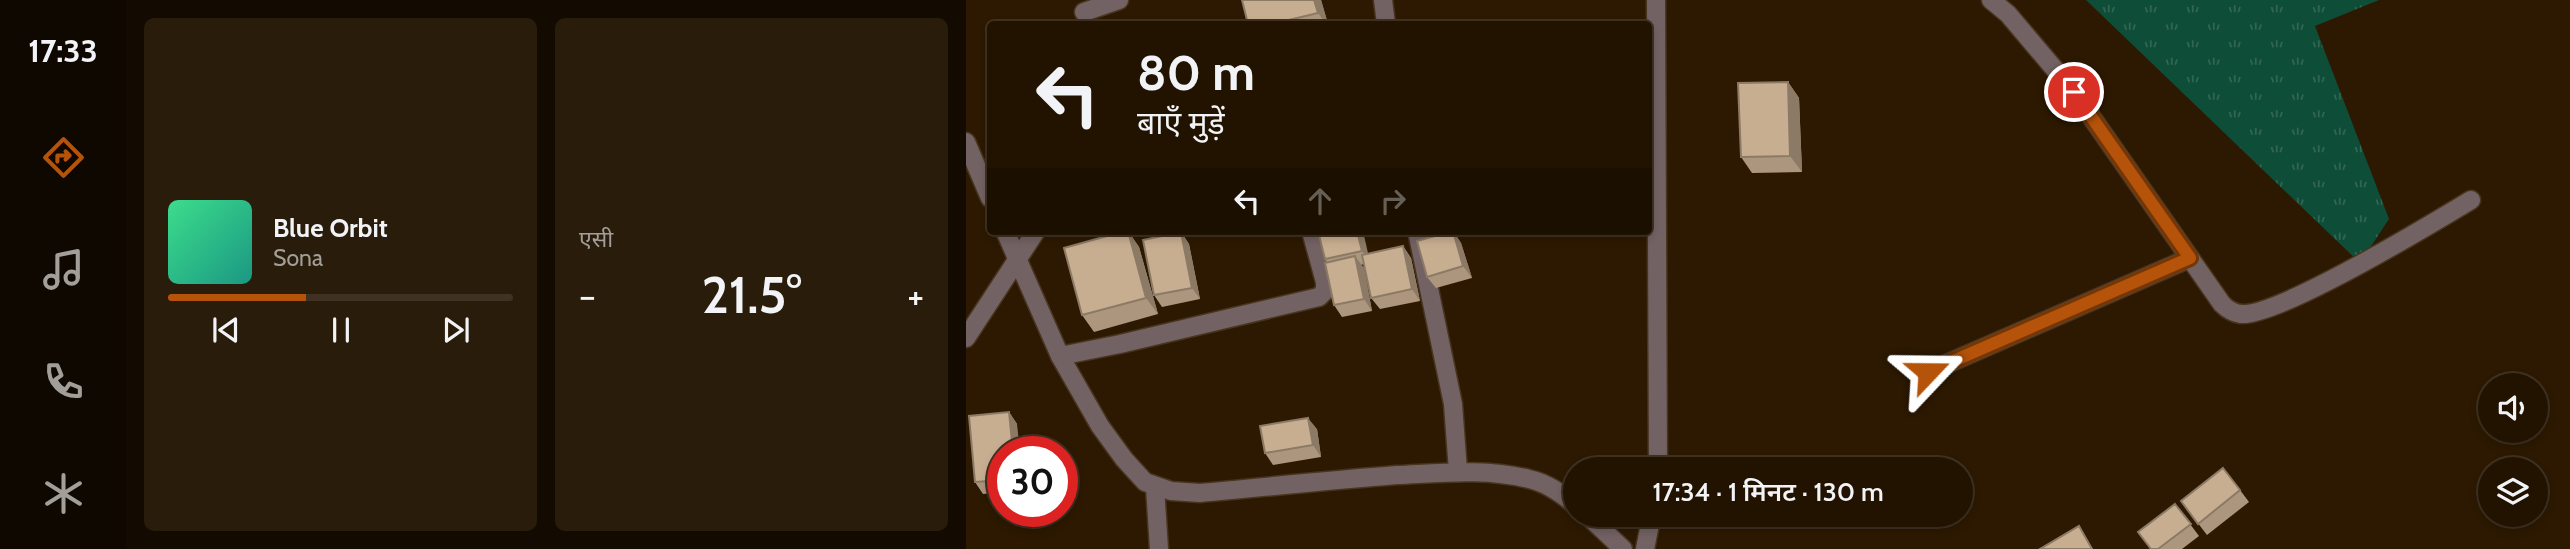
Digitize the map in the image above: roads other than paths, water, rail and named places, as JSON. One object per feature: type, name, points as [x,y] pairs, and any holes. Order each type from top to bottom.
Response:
[{"type":"street","points":[[1084,12],[1119,0]]},
{"type":"street","points":[[1383,0],[1386,21]]},
{"type":"street","points":[[1656,0],[1658,457]]},
{"type":"street","points":[[1991,0],[2008,14],[2074,92],[2222,304],[2235,313],[2251,313],[2337,276],[2471,200]]},
{"type":"street","points":[[966,142],[987,191]]},
{"type":"street","points":[[1007,235],[1060,356],[1100,426],[1145,482],[1154,487],[1200,494],[1458,471],[1531,479],[1563,494]]},
{"type":"street","points":[[966,338],[1033,235]]},
{"type":"street","points":[[1060,356],[1319,297],[1325,291],[1325,282],[1312,235]]},
{"type":"street","points":[[1418,235],[1453,404],[1458,471]]},
{"type":"street","points":[[1928,372],[2190,258]]},
{"type":"street","points":[[1154,487],[1159,549]]},
{"type":"street","points":[[1600,527],[1623,549]]},
{"type":"street","points":[[1645,549],[1650,527]]}]
